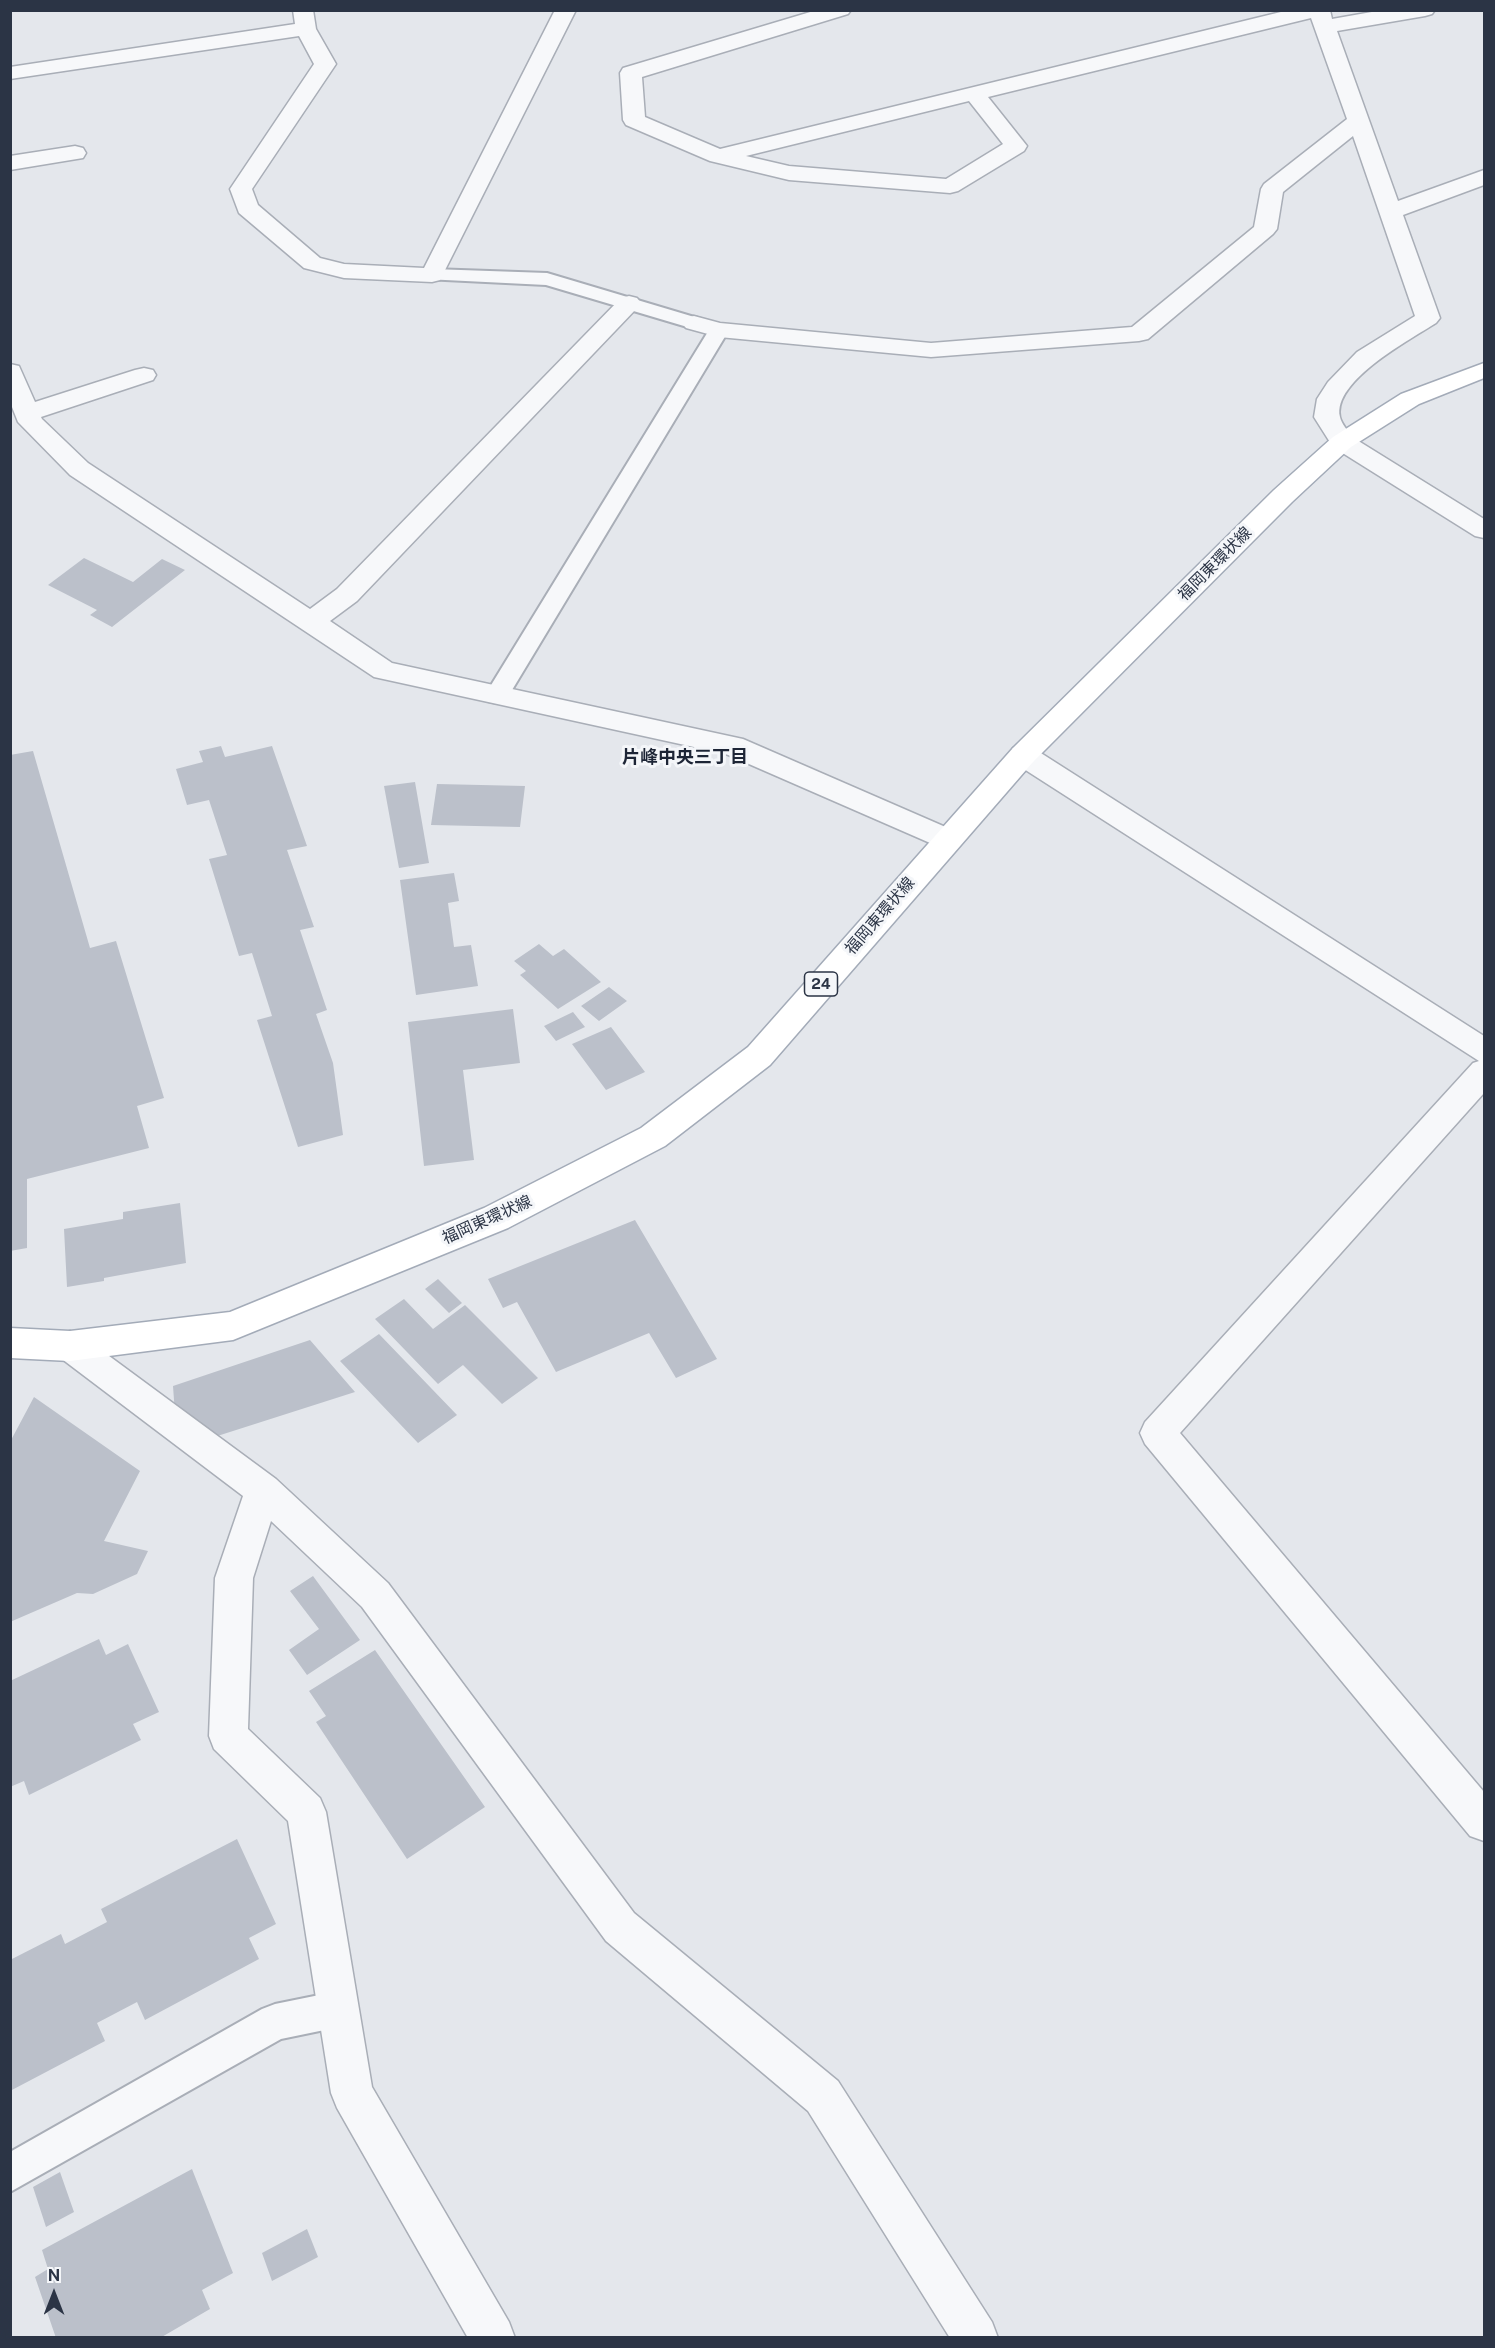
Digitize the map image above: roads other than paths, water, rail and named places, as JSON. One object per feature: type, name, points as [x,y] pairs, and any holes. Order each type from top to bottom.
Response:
[{"type":"main road","name":"福岡東環状線","points":[[10,1343],[70,1346],[232,1326],[496,1218],[653,1137],[759,1056],[947,839],[1023,756],[1283,496],[1342,442],[1410,399],[1485,370]]},
{"type":"street","points":[[10,73],[304,20],[326,64],[242,189],[247,208],[312,263],[344,272],[432,275],[566,10]]},
{"type":"street","points":[[841,10],[631,73],[634,120],[718,156],[789,173],[950,186],[1017,146],[974,94]]},
{"type":"street","points":[[718,156],[974,94],[1321,16],[1425,10]]},
{"type":"street","points":[[1321,16],[1428,318],[1366,357],[1337,387],[1329,399],[1327,417],[1342,442],[1485,530]]},
{"type":"street","points":[[694,323],[719,330],[931,350],[1139,334],[1264,229],[1272,189],[1358,121]]},
{"type":"street","points":[[10,163],[75,153]]},
{"type":"street","points":[[1391,212],[1485,177]]},
{"type":"street","points":[[311,622],[347,595],[629,303]]},
{"type":"street","points":[[10,371],[31,422],[79,469],[384,670],[733,746],[947,839]]},
{"type":"street","points":[[27,413],[144,375]]},
{"type":"street","points":[[1023,756],[1485,1051]]},
{"type":"street","points":[[1485,1072],[1158,1432],[1485,1822]]},
{"type":"street","points":[[70,1346],[263,1490],[375,1595],[620,1927],[823,2096],[976,2337]]},
{"type":"street","points":[[263,1490],[234,1578],[228,1736],[306,1812],[352,2092],[492,2337]]},
{"type":"lane","points":[[432,275],[547,279],[694,323]]},
{"type":"lane","points":[[496,695],[719,330]]},
{"type":"lane","points":[[10,2173],[275,2022],[339,2009]]},
{"type":"district","name":"片峰中央三丁目","points":[[685,757]]}]
